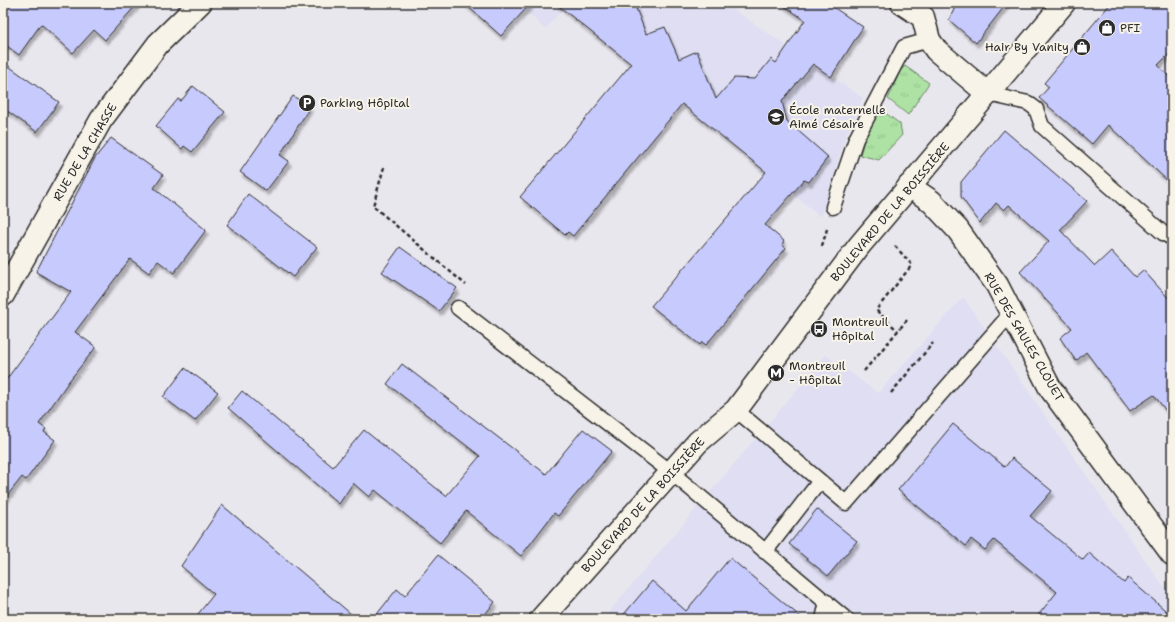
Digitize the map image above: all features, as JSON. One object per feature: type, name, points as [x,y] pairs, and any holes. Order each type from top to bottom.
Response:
[{"type":"street","name":"RUE DE LA CHASSE","points":[[3,295],[101,120],[158,44],[200,3]]},
{"type":"street","points":[[902,3],[928,10],[929,40],[936,50],[988,94]]},
{"type":"street","name":"BOULEVARD DE LA BOISSIÈRE","points":[[541,619],[698,442],[736,410],[859,246],[877,227],[909,186],[1064,3]]},
{"type":"street","name":"RUE DES SAULES CLOUET","points":[[909,186],[931,201],[949,221],[997,285],[1050,388],[1172,554]]},
{"type":"lane","points":[[833,207],[856,140],[904,47],[929,40]]},
{"type":"lane","points":[[988,94],[1028,103],[1032,106],[1036,110],[1042,126],[1172,238]]},
{"type":"lane","points":[[458,308],[672,473],[846,619]]},
{"type":"lane","points":[[736,410],[846,503],[1012,312]]},
{"type":"lane","points":[[765,552],[820,481]]},
{"type":"lane","points":[[823,619],[827,602]]},
{"type":"path","points":[[384,167],[373,206],[470,288],[458,308]]},
{"type":"path","points":[[877,227],[912,265],[876,310],[898,331]]},
{"type":"path","points":[[864,371],[907,320]]},
{"type":"path","points":[[891,393],[933,343]]},
{"type":"shaded area","name":"École maternelle Aimé Césaire","points":[[517,3],[724,3],[863,98],[846,135],[821,217],[563,9],[545,29]]},
{"type":"shaded area","points":[[963,297],[1172,599],[1172,619],[603,619],[826,355],[878,393]]},
{"type":"green space","points":[[905,66],[929,83],[908,115],[888,99],[900,71]]},
{"type":"green space","points":[[880,109],[900,124],[902,135],[879,160],[860,155],[865,137]]},
{"type":"building","points":[[3,3],[138,3],[105,40],[94,30],[73,53],[41,24],[19,55],[3,43]]},
{"type":"building","points":[[464,3],[531,3],[501,36]]},
{"type":"building","points":[[555,3],[606,3],[609,6],[634,3],[646,34],[665,27],[679,59],[697,51],[716,99],[734,78],[755,79],[771,59],[776,63],[805,20],[780,3],[827,3],[863,27],[831,77],[813,64],[782,101],[787,121],[828,157],[809,182],[804,180],[765,225],[784,241],[782,245],[786,248],[706,345],[702,342],[700,345],[651,306],[766,172],[682,104],[573,236],[568,232],[565,235],[520,197],[631,64]]},
{"type":"building","points":[[957,3],[1007,3],[976,43],[949,20]]},
{"type":"building","points":[[1111,3],[1172,3],[1172,51],[1158,65],[1172,80],[1172,185],[1108,125],[1092,144],[1039,98],[1049,87],[1044,83]]},
{"type":"building","points":[[3,62],[59,102],[37,132],[3,108]]},
{"type":"building","points":[[193,86],[225,112],[192,152],[184,146],[182,149],[156,126],[178,99],[181,101]]},
{"type":"building","points":[[293,96],[310,107],[280,155],[289,161],[266,191],[240,172]]},
{"type":"building","points":[[1004,130],[1087,201],[1060,230],[1095,266],[1111,251],[1135,277],[1143,270],[1172,302],[1172,419],[1154,395],[1130,411],[1086,352],[1076,361],[1060,338],[1072,328],[1020,272],[1049,241],[1009,205],[1004,210],[996,203],[980,223],[961,197],[961,182]]},
{"type":"building","points":[[111,138],[163,175],[154,188],[206,230],[174,273],[158,261],[149,273],[130,259],[75,332],[96,347],[69,381],[39,424],[46,429],[44,432],[55,440],[26,480],[22,477],[3,501],[3,384],[71,292],[36,272],[95,158]]},
{"type":"building","points":[[248,194],[317,247],[293,277],[227,225]]},
{"type":"building","points":[[400,247],[457,288],[439,311],[382,272]]},
{"type":"building","points":[[402,364],[546,474],[583,429],[612,451],[558,516],[554,513],[521,556],[466,511],[440,543],[375,490],[369,497],[353,483],[339,504],[228,408],[242,391],[333,467],[364,430],[446,496],[480,456],[387,384]]},
{"type":"building","points":[[185,368],[218,392],[195,421],[163,397]]},
{"type":"building","points":[[953,424],[1005,467],[1012,458],[1052,491],[1030,516],[1083,560],[1089,553],[1124,583],[1128,578],[1172,616],[1172,619],[1035,619],[1057,592],[994,540],[985,550],[971,539],[966,546],[898,490]]},
{"type":"building","points":[[222,505],[357,619],[194,619],[214,594],[181,566]]},
{"type":"building","points":[[817,509],[857,541],[828,576],[789,544]]},
{"type":"building","points":[[438,555],[495,602],[481,619],[373,619],[397,589],[405,596]]},
{"type":"building","points":[[730,558],[803,619],[620,619],[652,581],[686,611]]},
{"type":"place","name":"PFI","points":[[1107,28]]},
{"type":"place","name":"Hair By Vanity","points":[[1082,47]]},
{"type":"place","name":"Parking Hôpital","points":[[307,103]]},
{"type":"place","name":"École maternelle Aimé Césaire","points":[[776,117]]},
{"type":"place","name":"Montreuil Hôpital","points":[[819,329]]},
{"type":"place","name":"Montreuil - Hôpital","points":[[776,373]]}]
